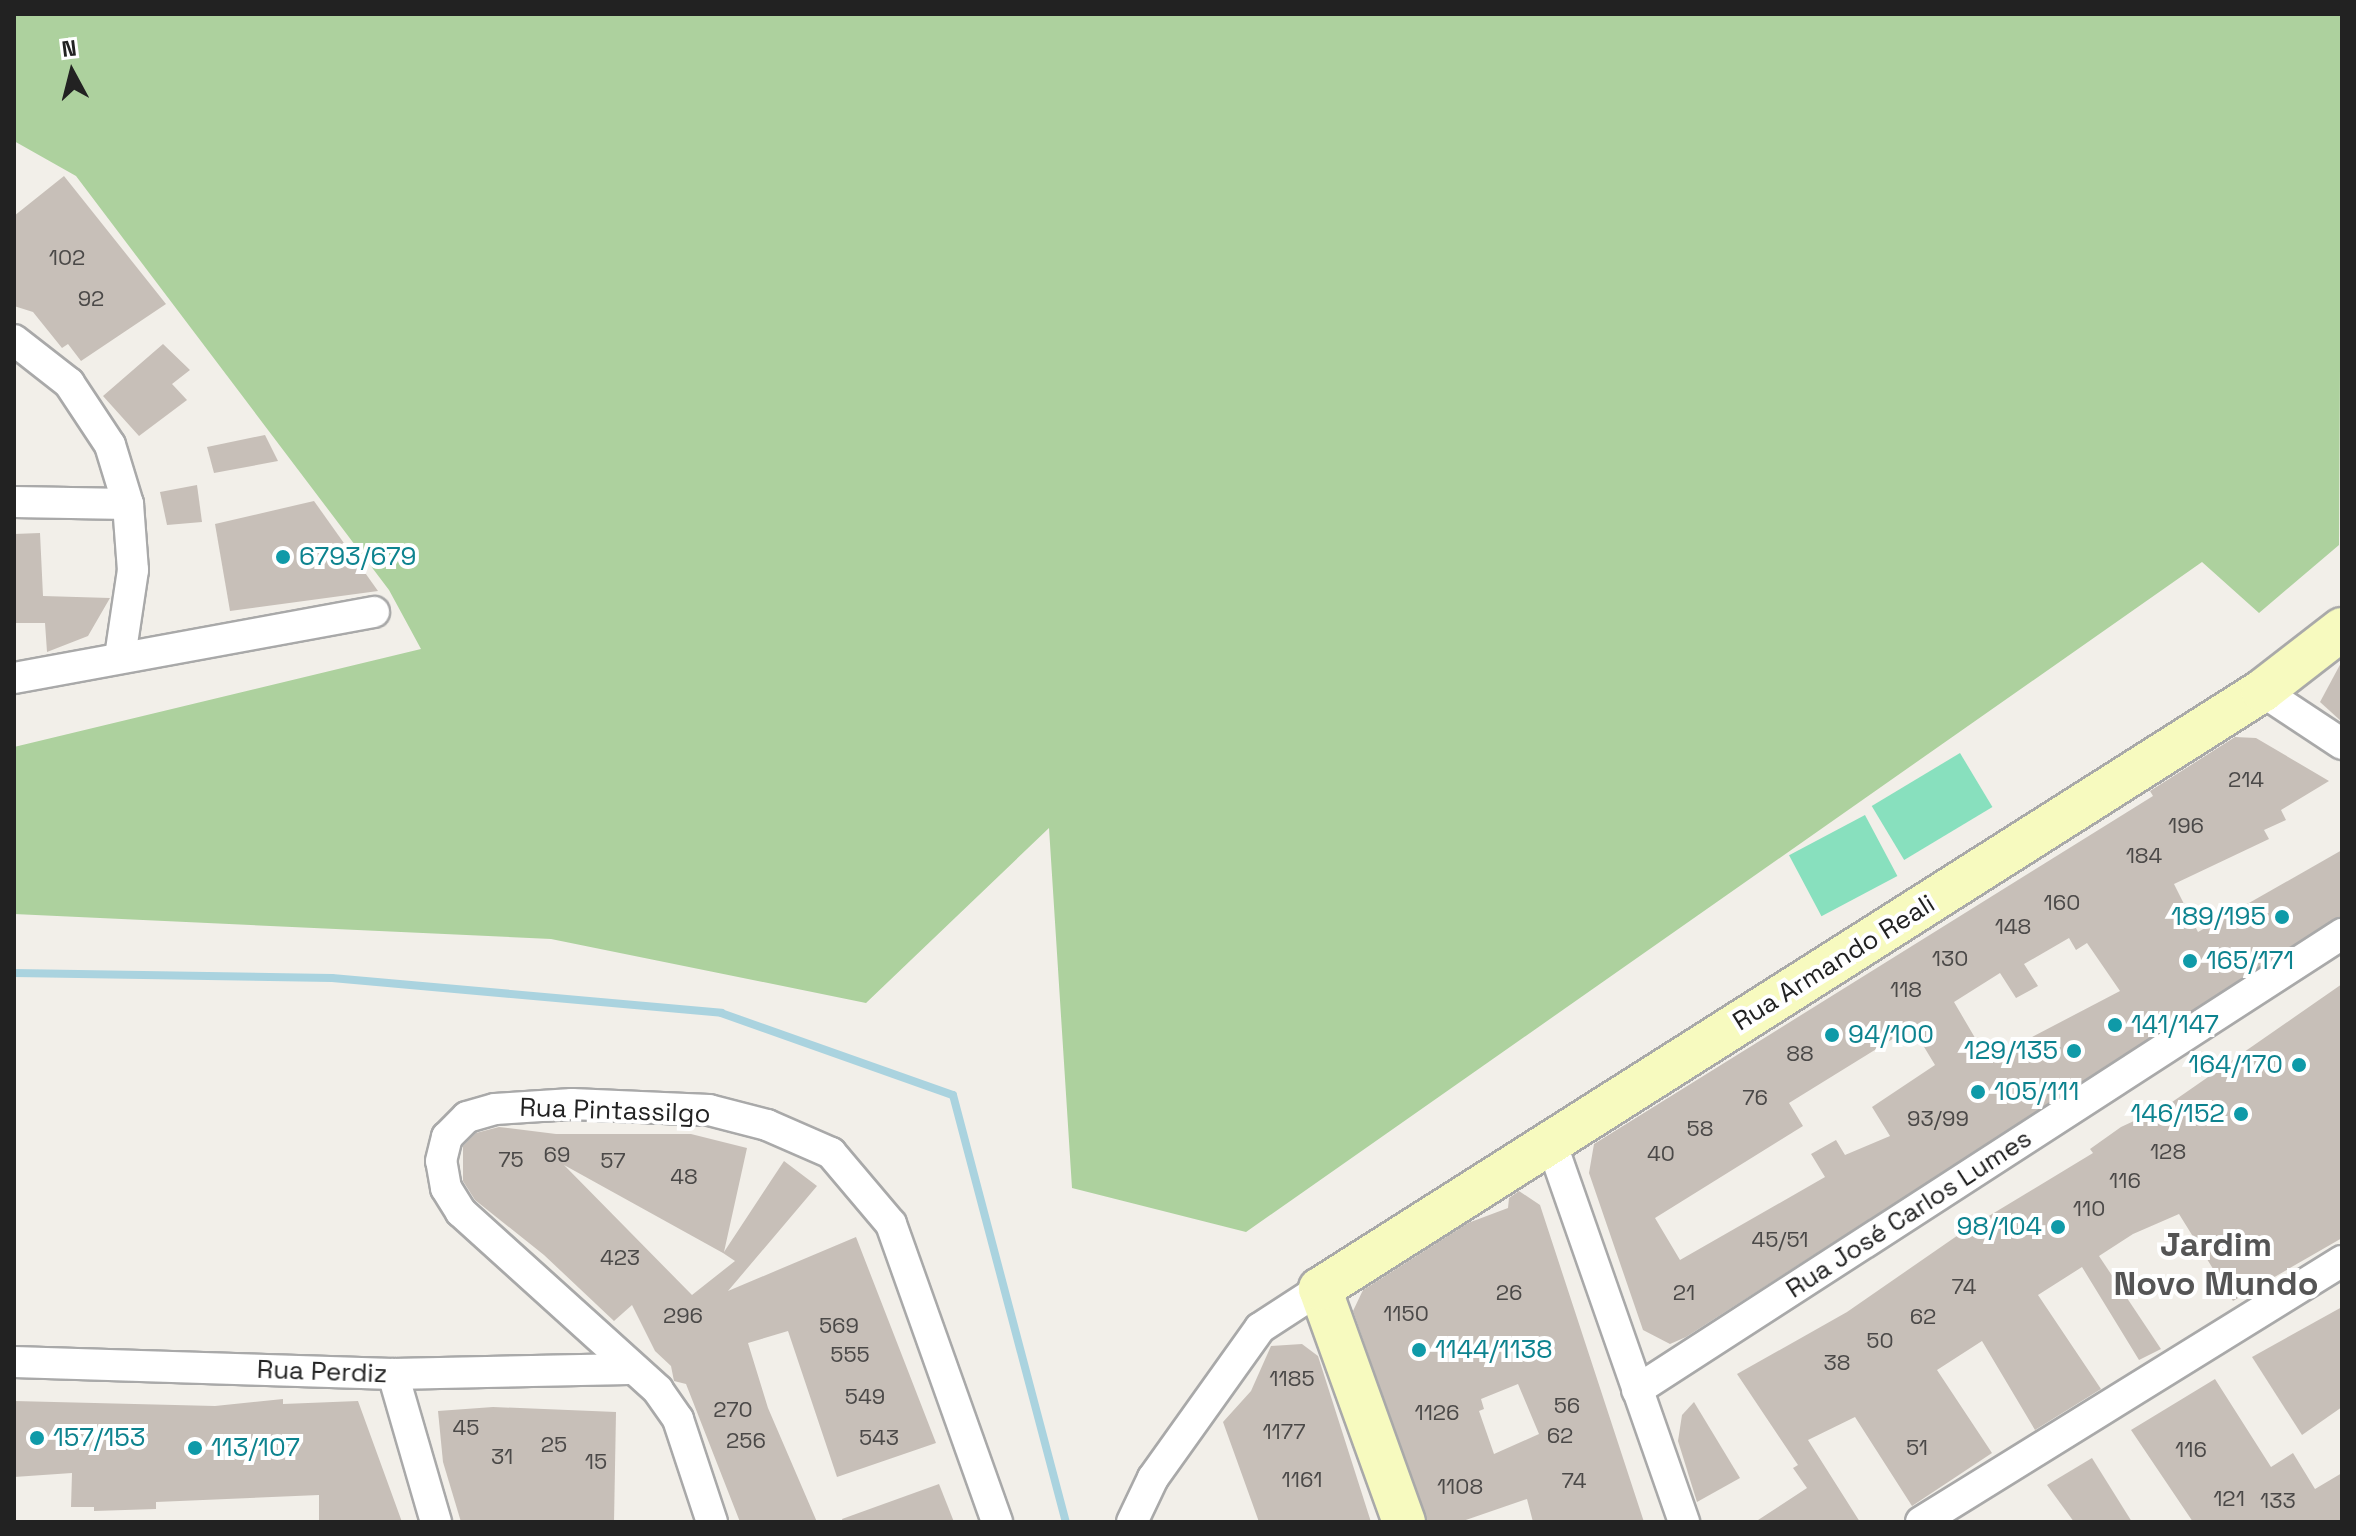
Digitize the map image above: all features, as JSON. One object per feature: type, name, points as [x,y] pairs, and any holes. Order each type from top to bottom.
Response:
[{"type":"street","points":[[14,340],[69,383],[110,445],[128,504],[132,599],[120,657]]},
{"type":"street","points":[[14,502],[128,504]]},
{"type":"street","points":[[14,678],[374,612]]},
{"type":"street","name":"Rua Armando Reali","points":[[1320,1289],[2262,691],[2342,629]]},
{"type":"street","points":[[2262,691],[2342,744]]},
{"type":"street","name":"Rua José Carlos Lumes","points":[[1637,1390],[2342,934]]},
{"type":"street","name":"Rua Pintassilgo","points":[[712,1522],[678,1419],[658,1390],[629,1369],[461,1212],[446,1188],[441,1161],[447,1137],[467,1117],[495,1109],[572,1104],[709,1110],[767,1125],[831,1153],[891,1224],[997,1522]]},
{"type":"street","points":[[1551,1142],[1684,1522]]},
{"type":"street","points":[[1921,1522],[2342,1261]]},
{"type":"street","points":[[1132,1522],[1153,1478],[1260,1328],[1320,1289],[1404,1522]]},
{"type":"street","name":"Rua Perdiz","points":[[14,1362],[393,1374],[629,1369]]},
{"type":"street","points":[[393,1374],[436,1522]]},
{"type":"green space","points":[[14,14],[2342,14],[2339,545],[2259,613],[2202,562],[1246,1232],[1072,1188],[1049,828],[866,1003],[551,939],[14,914],[14,747],[421,649],[389,590],[76,176],[14,141]]},
{"type":"green space","points":[[1960,753],[1992,807],[1904,860],[1872,806]]},
{"type":"green space","points":[[1865,815],[1897,876],[1821,916],[1789,855]]},
{"type":"building","points":[[64,176],[166,304],[81,361],[68,344],[62,348],[33,312],[14,306],[14,216]]},
{"type":"building","points":[[163,344],[190,370],[172,384],[187,400],[139,436],[103,396]]},
{"type":"building","points":[[265,435],[278,461],[214,473],[207,447]]},
{"type":"building","points":[[197,485],[202,522],[167,525],[160,492]]},
{"type":"building","points":[[314,501],[378,591],[230,611],[215,524]]},
{"type":"building","points":[[40,533],[43,596],[110,598],[88,636],[47,652],[45,623],[14,623],[14,534]]},
{"type":"building","points":[[2342,661],[2342,722],[2320,702]]},
{"type":"building","points":[[2235,737],[2256,738],[2329,781],[2281,810],[2286,820],[2264,830],[2269,839],[2174,884],[2198,932],[2342,850],[2342,916],[1686,1337],[1670,1344],[1643,1330],[1589,1173],[1594,1144],[2153,796],[2150,791]],"holes":[[[2069,938],[2076,950],[2087,943],[2120,991],[1988,1060],[1954,1002],[2000,973],[2016,998],[2038,986],[2024,964]],[[1912,1027],[1935,1065],[1872,1107],[1890,1136],[1845,1155],[1836,1140],[1811,1154],[1825,1177],[1680,1260],[1655,1218],[1803,1126],[1789,1103]]]},
{"type":"building","points":[[2342,984],[2342,1238],[2233,1301],[2179,1214],[2133,1234],[2099,1256],[2161,1349],[2139,1360],[2082,1267],[2038,1295],[2101,1389],[2035,1430],[1982,1341],[1937,1370],[1992,1453],[1912,1506],[1855,1417],[1808,1440],[1860,1522],[1755,1522],[1807,1488],[1793,1468],[1798,1465],[1737,1374],[1847,1312],[1964,1231],[2093,1153],[2090,1149],[2121,1127],[2136,1120],[2139,1125]]},
{"type":"building","points":[[499,1127],[556,1134],[691,1134],[747,1148],[724,1252],[784,1161],[817,1186],[728,1291],[856,1237],[936,1443],[837,1477],[788,1331],[748,1343],[768,1408],[817,1522],[740,1522],[686,1384],[674,1381],[671,1366],[655,1351],[632,1305],[614,1321],[544,1255],[475,1200],[463,1181],[463,1146],[476,1133]],"holes":[[[564,1165],[735,1261],[692,1295]]]},
{"type":"building","points":[[1519,1191],[1540,1205],[1644,1522],[1533,1522],[1527,1499],[1460,1522],[1427,1522],[1353,1311],[1363,1290],[1468,1223],[1508,1208],[1509,1198]],"holes":[[[1518,1384],[1539,1434],[1494,1454],[1479,1411],[1484,1409],[1481,1399]]]},
{"type":"building","points":[[2342,1307],[2342,1407],[2302,1435],[2252,1357]]},
{"type":"building","points":[[1302,1344],[1318,1356],[1371,1522],[1259,1522],[1223,1422],[1251,1391],[1271,1346]]},
{"type":"building","points":[[2215,1379],[2271,1467],[2293,1453],[2315,1489],[2342,1473],[2342,1522],[2193,1522],[2131,1430]]},
{"type":"building","points":[[283,1399],[283,1404],[358,1401],[402,1522],[319,1522],[319,1495],[156,1502],[156,1509],[94,1511],[94,1507],[71,1507],[72,1473],[14,1477],[14,1401],[215,1406]]},
{"type":"building","points":[[1694,1402],[1740,1478],[1697,1502],[1678,1441],[1682,1415]]},
{"type":"building","points":[[493,1407],[616,1412],[614,1522],[461,1522],[443,1462],[438,1411]]},
{"type":"building","points":[[2092,1458],[2132,1522],[2074,1522],[2047,1485]]},
{"type":"building","points":[[939,1484],[954,1522],[843,1522],[842,1519]]},
{"type":"waterway","points":[[14,973],[332,978],[721,1013],[953,1095],[1066,1522]]},
{"type":"place","name":"6793/679","points":[[283,557]]},
{"type":"place","name":"189/195","points":[[2282,917]]},
{"type":"place","name":"165/171","points":[[2190,961]]},
{"type":"place","name":"141/147","points":[[2115,1025]]},
{"type":"place","name":"94/100","points":[[1832,1035]]},
{"type":"place","name":"129/135","points":[[2074,1051]]},
{"type":"place","name":"164/170","points":[[2299,1065]]},
{"type":"place","name":"105/111","points":[[1978,1092]]},
{"type":"place","name":"146/152","points":[[2241,1114]]},
{"type":"place","name":"98/104","points":[[2058,1227]]},
{"type":"place","name":"1144/1138","points":[[1419,1350]]},
{"type":"place","name":"157/153","points":[[37,1438]]},
{"type":"place","name":"113/107","points":[[195,1448]]},
{"type":"district","name":"Jardim Novo Mundo","points":[[2216,1264]]}]
